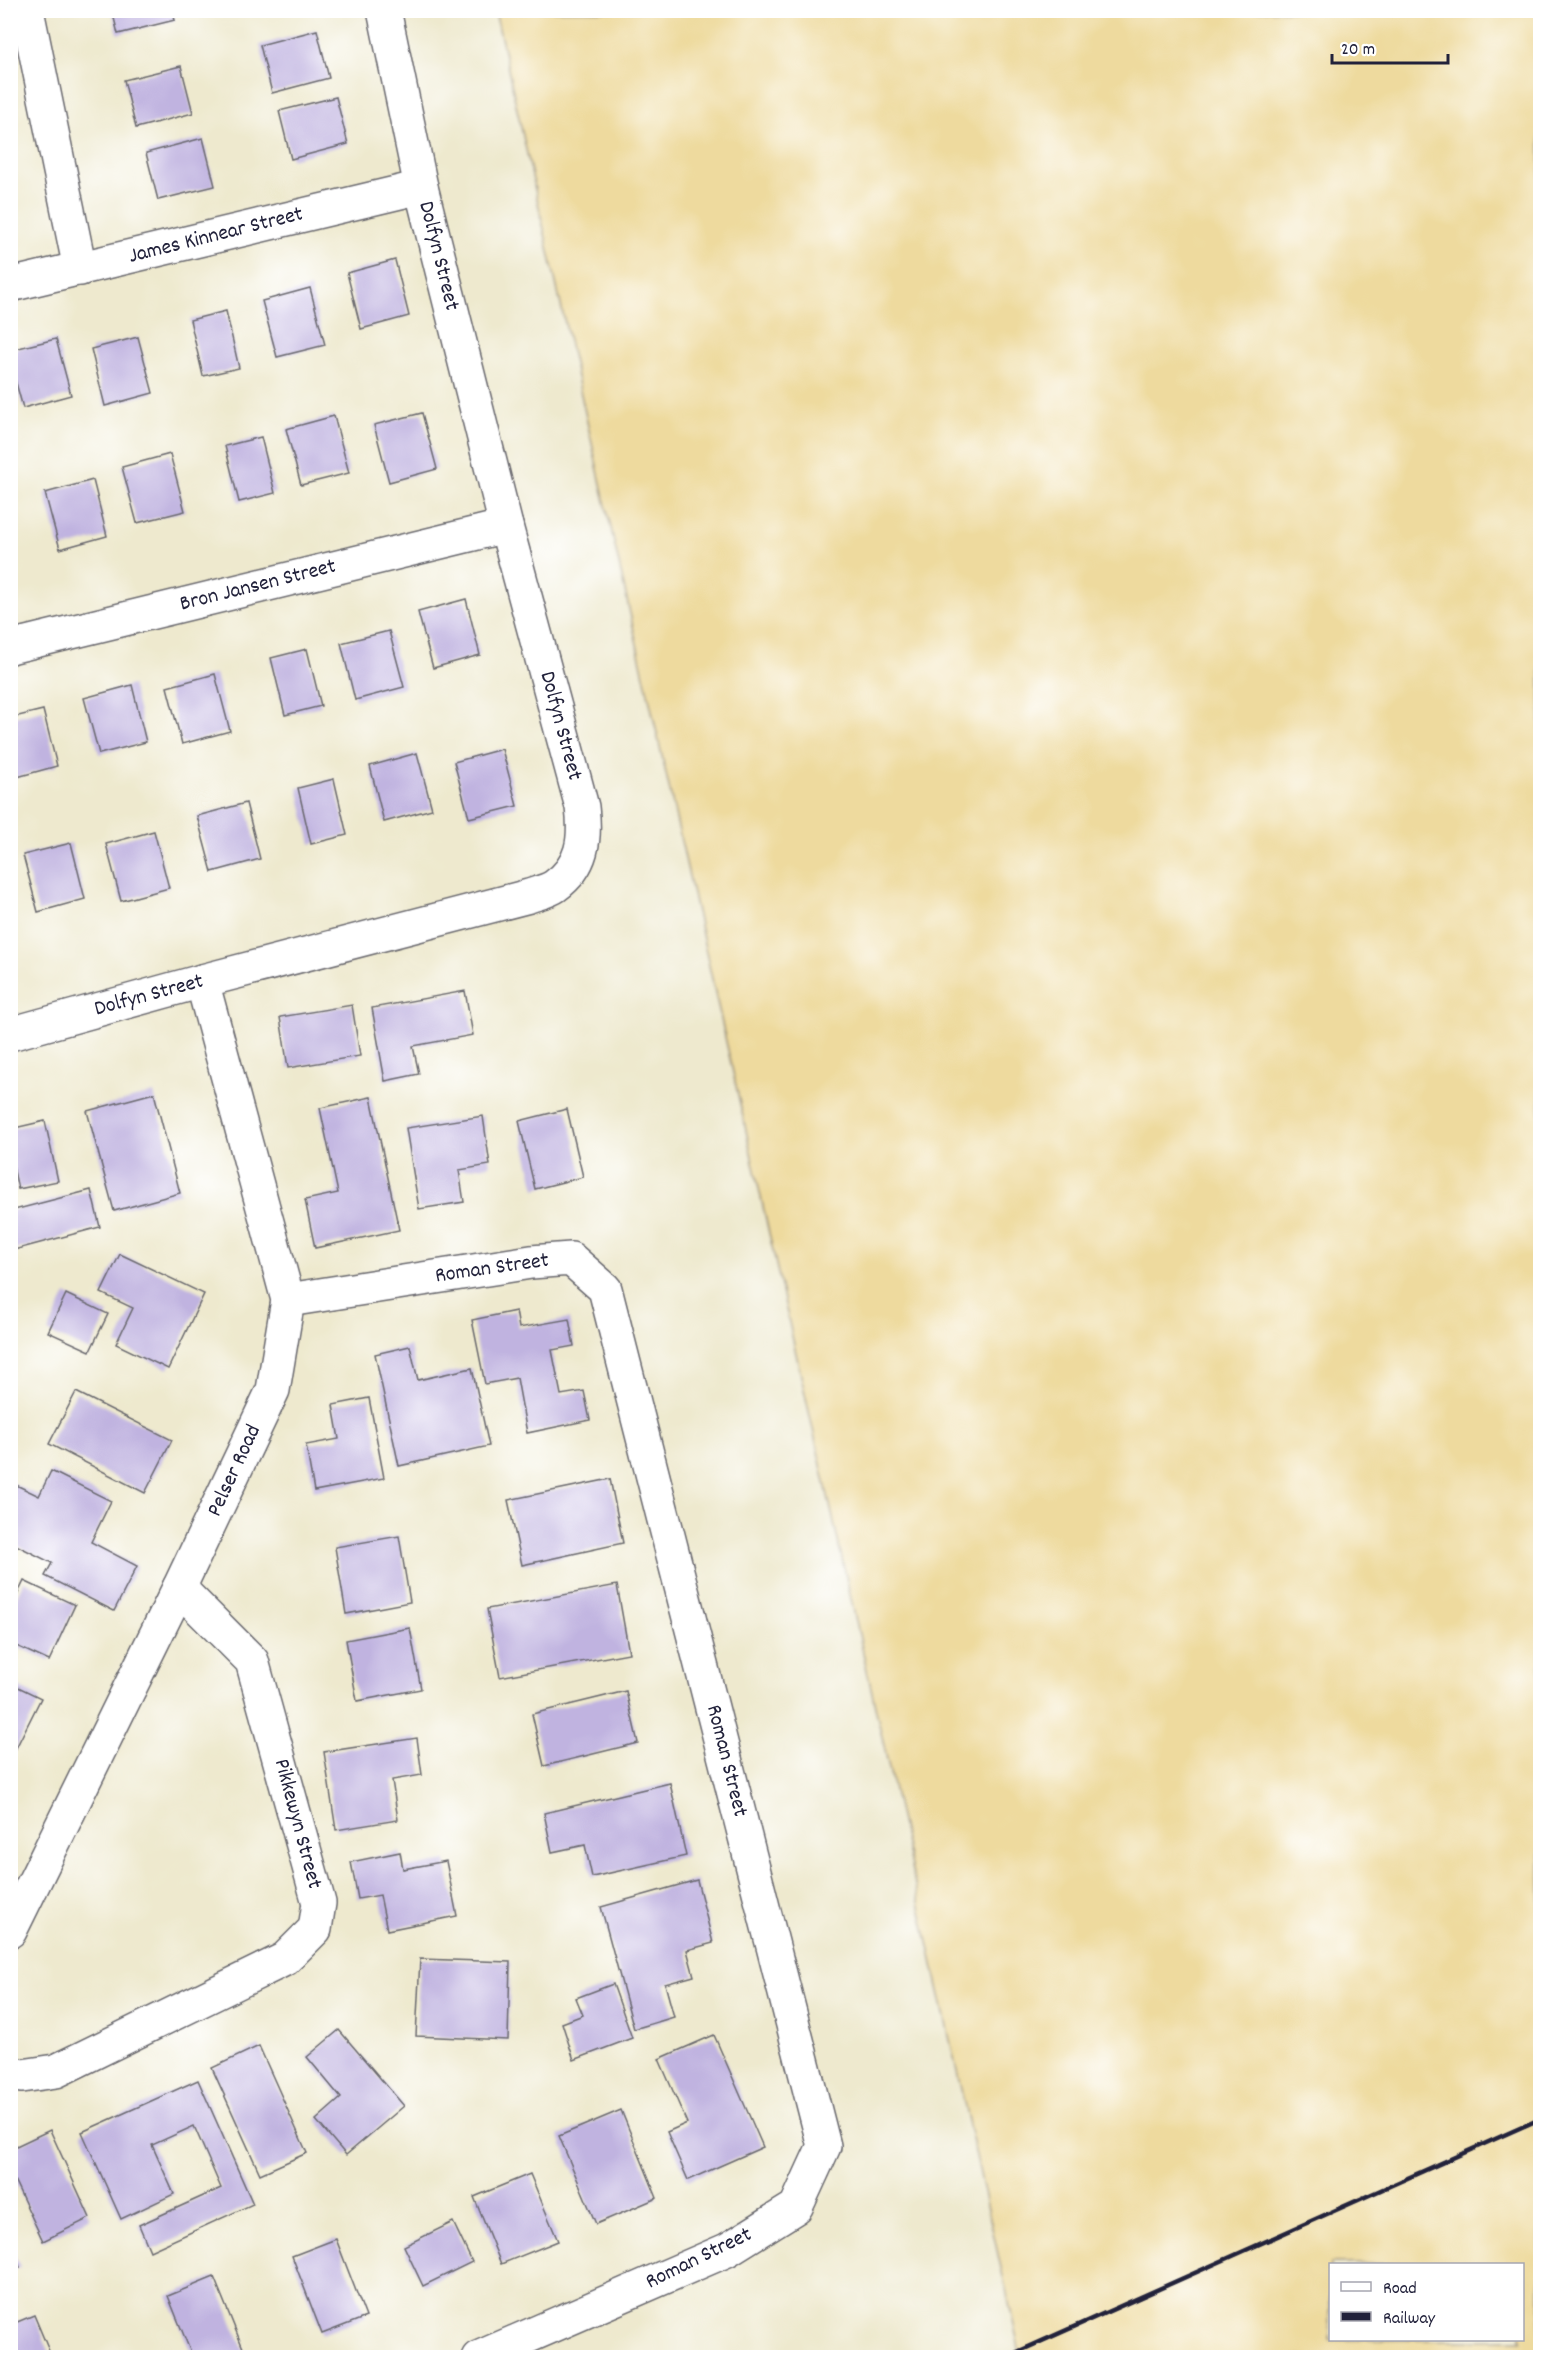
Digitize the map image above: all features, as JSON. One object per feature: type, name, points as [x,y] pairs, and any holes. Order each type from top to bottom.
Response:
[{"type":"street","points":[[27,10],[80,269]]},
{"type":"street","name":"Dolfyn Street","points":[[10,1034],[202,981],[529,896],[555,887],[578,862],[585,833],[582,807],[506,526],[421,187],[384,10]]},
{"type":"street","name":"James Kinnear Street","points":[[10,285],[421,187]]},
{"type":"street","name":"Bron Jansen Street","points":[[10,647],[506,526]]},
{"type":"street","name":"Pelser Road","points":[[10,1930],[179,1588],[273,1390],[288,1300],[202,981]]},
{"type":"street","name":"Roman Street","points":[[288,1300],[531,1262],[571,1259],[605,1289],[824,2146],[796,2207],[727,2250],[478,2358]]},
{"type":"street","name":"Pikkewyn Street","points":[[10,2073],[22,2076],[56,2071],[285,1959],[315,1929],[319,1903],[252,1661],[179,1588]]},
{"type":"sand","points":[[495,11],[1540,11],[1540,2357],[1021,2357]]},
{"type":"building","points":[[112,10],[172,10],[175,20],[118,34]]},
{"type":"building","points":[[317,30],[329,78],[272,93],[260,45]]},
{"type":"building","points":[[181,66],[193,113],[136,128],[124,80]]},
{"type":"building","points":[[336,97],[348,144],[291,159],[279,111]]},
{"type":"building","points":[[203,138],[215,186],[158,200],[146,153]]},
{"type":"building","points":[[395,260],[409,316],[361,329],[347,273]]},
{"type":"building","points":[[310,288],[325,345],[277,357],[262,301]]},
{"type":"building","points":[[226,311],[239,368],[203,376],[190,320]]},
{"type":"building","points":[[138,337],[153,393],[105,406],[91,349]]},
{"type":"building","points":[[56,339],[71,395],[23,408],[10,361],[10,350]]},
{"type":"building","points":[[422,413],[437,469],[389,482],[374,425]]},
{"type":"building","points":[[334,416],[349,473],[301,485],[286,429]]},
{"type":"building","points":[[261,437],[275,493],[239,502],[225,446]]},
{"type":"building","points":[[170,454],[185,511],[137,523],[122,467]]},
{"type":"building","points":[[93,480],[107,536],[60,549],[45,493]]},
{"type":"building","points":[[466,599],[480,655],[433,668],[418,612]]},
{"type":"building","points":[[389,631],[404,687],[355,700],[341,643]]},
{"type":"building","points":[[307,649],[321,706],[285,715],[271,658]]},
{"type":"building","points":[[215,674],[230,731],[182,744],[167,687]]},
{"type":"building","points":[[132,685],[146,742],[99,754],[84,698]]},
{"type":"building","points":[[43,710],[57,766],[10,779],[10,718]]},
{"type":"building","points":[[502,749],[517,806],[469,818],[454,762]]},
{"type":"building","points":[[417,753],[432,809],[384,822],[370,766]]},
{"type":"building","points":[[334,779],[347,835],[311,844],[298,788]]},
{"type":"building","points":[[246,803],[260,859],[212,872],[197,816]]},
{"type":"building","points":[[154,831],[169,888],[121,901],[106,844]]},
{"type":"building","points":[[71,843],[85,899],[38,912],[23,855]]},
{"type":"building","points":[[465,991],[473,1035],[413,1046],[419,1074],[385,1081],[372,1008]]},
{"type":"building","points":[[352,1005],[360,1056],[288,1068],[280,1017]]},
{"type":"building","points":[[154,1093],[180,1193],[114,1211],[87,1111]]},
{"type":"building","points":[[371,1097],[399,1230],[315,1248],[305,1200],[338,1193],[320,1108]]},
{"type":"building","points":[[567,1109],[583,1177],[535,1189],[519,1121]]},
{"type":"building","points":[[483,1116],[490,1165],[459,1170],[464,1202],[419,1209],[406,1128]]},
{"type":"building","points":[[45,1121],[58,1181],[18,1189],[10,1153],[10,1129]]},
{"type":"building","points":[[91,1190],[100,1227],[10,1251],[10,1211]]},
{"type":"building","points":[[120,1254],[204,1294],[168,1369],[116,1344],[133,1308],[101,1293]]},
{"type":"building","points":[[66,1294],[108,1314],[90,1351],[48,1332]]},
{"type":"building","points":[[516,1311],[519,1328],[569,1319],[574,1346],[552,1350],[561,1395],[584,1391],[590,1420],[527,1433],[517,1378],[485,1384],[472,1320]]},
{"type":"building","points":[[410,1346],[418,1380],[472,1368],[489,1446],[399,1466],[375,1354]]},
{"type":"building","points":[[76,1392],[172,1440],[145,1493],[49,1444]]},
{"type":"building","points":[[369,1398],[384,1478],[314,1491],[306,1445],[339,1439],[333,1405]]},
{"type":"building","points":[[51,1471],[111,1501],[91,1542],[137,1566],[114,1611],[45,1576],[52,1563],[10,1542],[10,1482],[39,1496]]},
{"type":"building","points":[[610,1479],[623,1543],[522,1565],[508,1500]]},
{"type":"building","points":[[399,1536],[410,1602],[346,1614],[335,1547]]},
{"type":"building","points":[[24,1581],[75,1605],[49,1661],[10,1643],[10,1610]]},
{"type":"building","points":[[617,1585],[629,1653],[500,1677],[487,1609]]},
{"type":"building","points":[[410,1628],[421,1689],[357,1701],[346,1640]]},
{"type":"building","points":[[10,1683],[41,1698],[12,1756],[10,1755]]},
{"type":"building","points":[[626,1691],[638,1743],[544,1766],[532,1714]]},
{"type":"building","points":[[417,1738],[422,1775],[392,1780],[398,1820],[336,1830],[324,1752]]},
{"type":"building","points":[[670,1783],[686,1856],[592,1877],[585,1845],[552,1852],[544,1813]]},
{"type":"building","points":[[400,1852],[403,1869],[446,1861],[457,1916],[387,1930],[380,1895],[358,1899],[351,1862]]},
{"type":"building","points":[[697,1880],[713,1943],[687,1950],[694,1976],[665,1984],[674,2017],[634,2029],[601,1907]]},
{"type":"building","points":[[420,1959],[510,1962],[508,2040],[416,2036]]},
{"type":"building","points":[[613,1984],[632,2038],[574,2060],[562,2023],[583,2015],[576,1998]]},
{"type":"building","points":[[339,2030],[404,2106],[346,2155],[316,2120],[341,2098],[307,2057]]},
{"type":"building","points":[[714,2035],[763,2147],[688,2180],[667,2132],[687,2123],[659,2059]]},
{"type":"building","points":[[259,2046],[307,2153],[260,2174],[212,2068]]},
{"type":"building","points":[[198,2080],[253,2204],[150,2251],[139,2225],[221,2188],[194,2126],[152,2145],[174,2194],[121,2219],[82,2132]]},
{"type":"building","points":[[621,2110],[657,2198],[596,2224],[559,2136]]},
{"type":"building","points":[[50,2130],[90,2218],[43,2241],[10,2171],[10,2149]]},
{"type":"building","points":[[530,2174],[558,2241],[501,2264],[474,2197]]},
{"type":"building","points":[[453,2222],[472,2262],[423,2286],[404,2246]]},
{"type":"building","points":[[336,2239],[366,2317],[322,2334],[292,2256]]},
{"type":"building","points":[[10,2245],[20,2267],[10,2271]]},
{"type":"building","points":[[214,2277],[247,2358],[193,2358],[168,2296]]},
{"type":"building","points":[[34,2315],[52,2358],[10,2358],[10,2325]]},
{"type":"railway","points":[[1004,2358],[1540,2119]]}]
